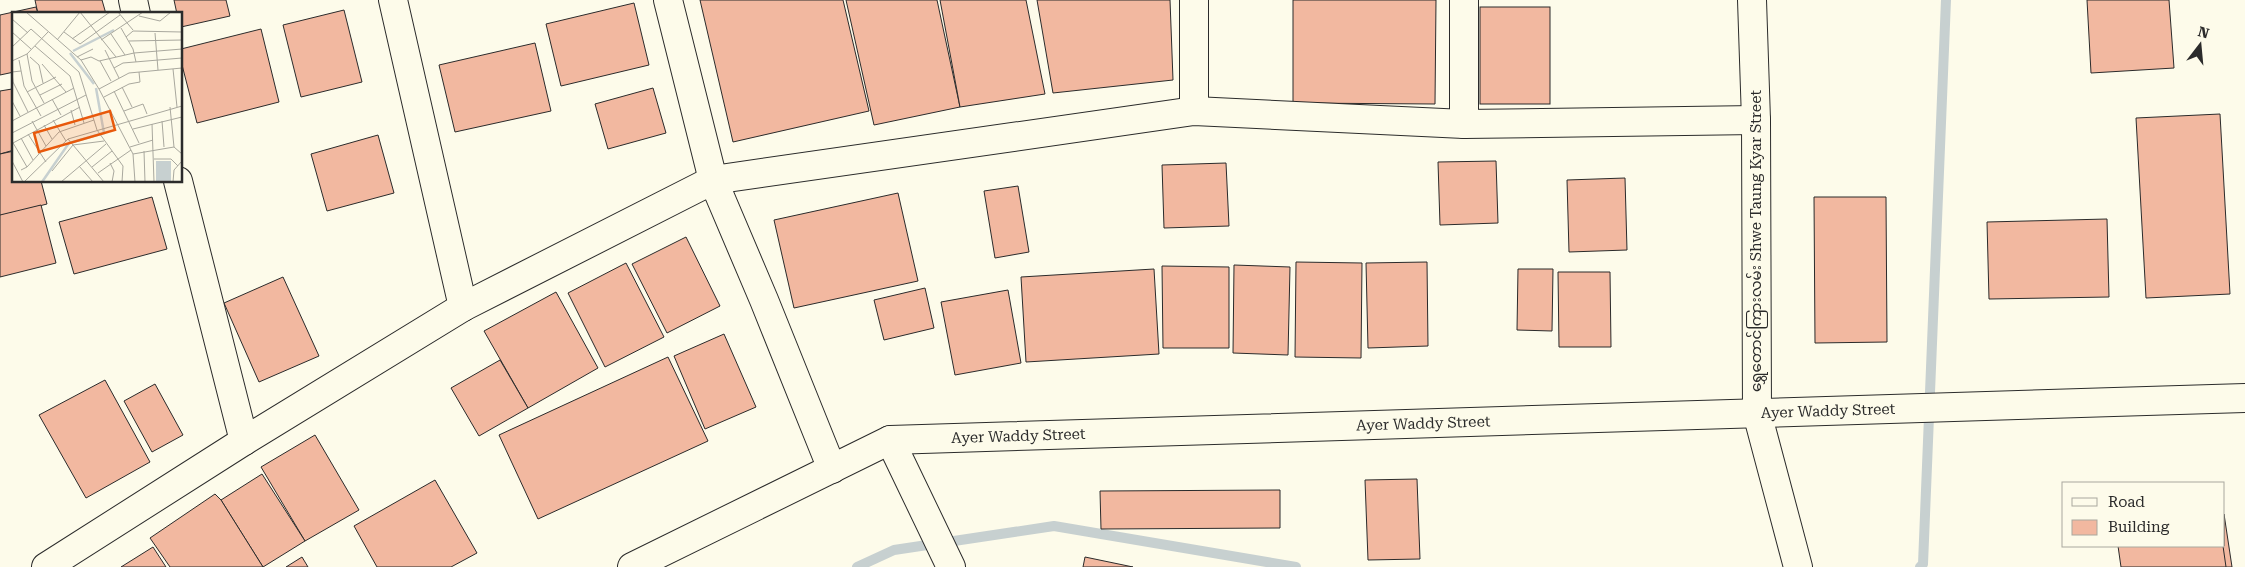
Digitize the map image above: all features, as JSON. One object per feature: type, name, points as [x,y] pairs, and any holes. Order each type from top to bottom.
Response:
[{"type":"street","points":[[393,0],[463,307]]},
{"type":"street","points":[[668,0],[713,180],[832,469]]},
{"type":"street","points":[[1194,0],[1194,111]]},
{"type":"street","points":[[1464,0],[1464,124]]},
{"type":"street","name":"ရွှေတောင်ကြားလမ်း Shwe Taung Kyar Street","points":[[1752,0],[1756,120],[1757,413],[1798,567]]},
{"type":"street","points":[[46,567],[244,441],[463,307],[713,180],[1194,111],[1464,124],[1756,120]]},
{"type":"street","points":[[178,182],[244,441]]},
{"type":"street","name":"Ayer Waddy Street","points":[[632,567],[890,440],[2245,398]]},
{"type":"street","points":[[890,440],[951,567]]},
{"type":"building","points":[[35,0],[102,0],[105,12],[38,12]]},
{"type":"building","points":[[174,0],[226,0],[230,16],[182,27],[182,12],[177,12]]},
{"type":"building","points":[[700,0],[843,0],[869,111],[733,142]]},
{"type":"building","points":[[846,0],[937,0],[960,107],[874,125]]},
{"type":"building","points":[[940,0],[1026,0],[1045,94],[960,107]]},
{"type":"building","points":[[1037,0],[1170,0],[1173,80],[1053,93]]},
{"type":"building","points":[[1293,0],[1436,0],[1435,104],[1293,103]]},
{"type":"building","points":[[2087,0],[2169,0],[2174,68],[2091,73]]},
{"type":"building","points":[[634,3],[649,65],[561,86],[546,24]]},
{"type":"building","points":[[36,7],[37,12],[14,12]]},
{"type":"building","points":[[1480,7],[1550,7],[1550,104],[1480,104]]},
{"type":"building","points":[[344,10],[362,82],[301,97],[283,25]]},
{"type":"building","points":[[12,12],[12,72],[0,75],[0,15]]},
{"type":"building","points":[[261,29],[279,102],[197,123],[182,65],[182,49]]},
{"type":"building","points":[[535,43],[551,111],[455,132],[439,65]]},
{"type":"building","points":[[653,88],[666,133],[608,149],[595,104]]},
{"type":"building","points":[[12,89],[12,151],[0,154],[0,91]]},
{"type":"building","points":[[2220,114],[2230,294],[2146,298],[2136,118]]},
{"type":"building","points":[[378,135],[394,193],[327,211],[311,154]]},
{"type":"building","points":[[12,151],[12,182],[41,182],[47,204],[0,216],[0,154]]},
{"type":"building","points":[[1496,161],[1498,223],[1440,225],[1438,162]]},
{"type":"building","points":[[1226,163],[1229,226],[1164,228],[1162,165]]},
{"type":"building","points":[[1625,178],[1627,250],[1569,252],[1567,180]]},
{"type":"building","points":[[1018,186],[1029,252],[995,258],[984,191]]},
{"type":"building","points":[[898,193],[918,281],[794,308],[774,220]]},
{"type":"building","points":[[152,197],[167,249],[74,274],[59,222]]},
{"type":"building","points":[[1814,197],[1886,197],[1887,342],[1815,343]]},
{"type":"building","points":[[41,205],[56,263],[0,277],[0,215]]},
{"type":"building","points":[[2107,219],[2109,297],[1989,299],[1987,222]]},
{"type":"building","points":[[686,237],[720,306],[667,333],[632,264]]},
{"type":"building","points":[[1296,262],[1362,263],[1361,358],[1295,357]]},
{"type":"building","points":[[1427,262],[1428,346],[1368,348],[1366,263]]},
{"type":"building","points":[[626,263],[664,337],[605,367],[568,293]]},
{"type":"building","points":[[1234,265],[1290,267],[1288,355],[1233,353]]},
{"type":"building","points":[[1162,266],[1229,267],[1229,348],[1163,348]]},
{"type":"building","points":[[1154,269],[1159,354],[1026,362],[1021,277]]},
{"type":"building","points":[[1518,269],[1553,269],[1552,331],[1517,330]]},
{"type":"building","points":[[1558,272],[1610,272],[1611,347],[1559,347]]},
{"type":"building","points":[[283,277],[319,356],[259,382],[224,303]]},
{"type":"building","points":[[925,288],[934,328],[884,340],[874,300]]},
{"type":"building","points":[[1008,290],[1021,363],[955,375],[941,302]]},
{"type":"building","points":[[556,292],[598,368],[528,408],[484,331]]},
{"type":"building","points":[[724,334],[756,407],[705,429],[674,356]]},
{"type":"building","points":[[668,357],[708,441],[538,519],[499,435]]},
{"type":"building","points":[[500,360],[528,408],[479,436],[451,388]]},
{"type":"building","points":[[105,380],[150,462],[86,498],[39,415]]},
{"type":"building","points":[[155,384],[183,435],[152,452],[124,401]]},
{"type":"building","points":[[315,435],[359,510],[305,541],[261,467]]},
{"type":"building","points":[[262,474],[305,541],[263,567],[221,500]]},
{"type":"building","points":[[1417,479],[1420,559],[1368,560],[1365,480]]},
{"type":"building","points":[[435,480],[477,553],[451,567],[377,567],[354,526]]},
{"type":"building","points":[[1280,490],[1280,528],[1101,529],[1100,491]]},
{"type":"building","points":[[215,494],[221,500],[263,567],[170,567],[150,538]]},
{"type":"building","points":[[2225,521],[2232,567],[2125,567],[2122,547],[2225,547]]},
{"type":"building","points":[[153,547],[166,567],[121,567]]},
{"type":"building","points":[[2118,547],[2223,547],[2226,567],[2121,567]]},
{"type":"building","points":[[302,557],[308,567],[286,567]]},
{"type":"building","points":[[1085,557],[1133,567],[1083,567]]},
{"type":"waterway","points":[[1920,567],[1923,564],[1946,0]]},
{"type":"waterway","points":[[857,567],[894,550],[1054,526],[1296,567]]}]
